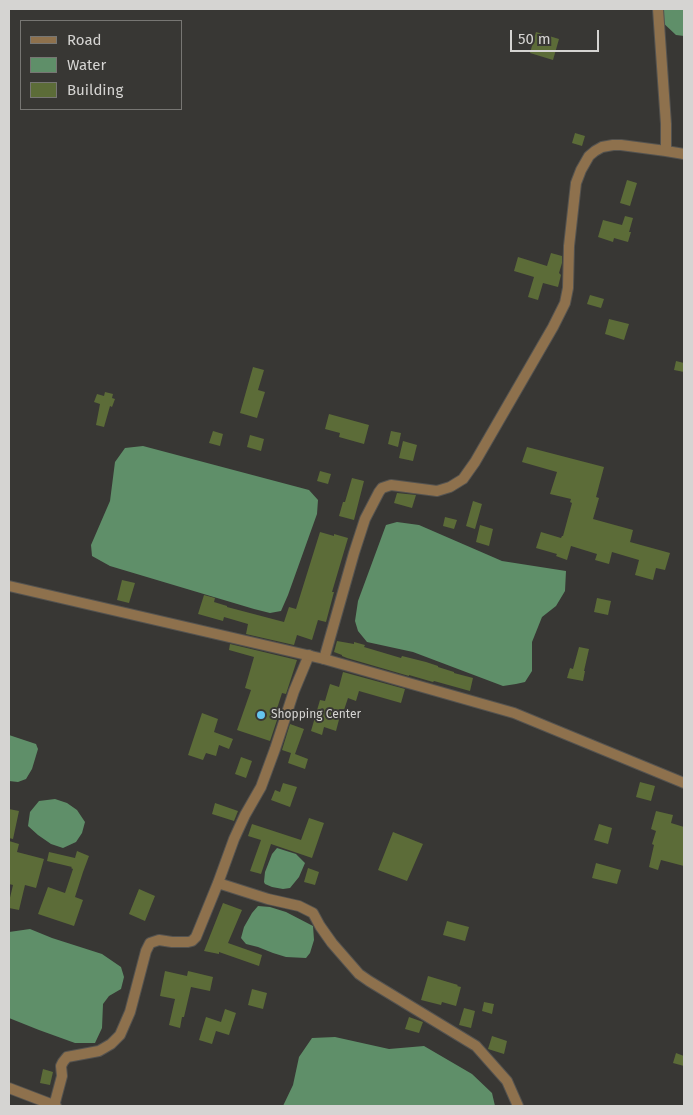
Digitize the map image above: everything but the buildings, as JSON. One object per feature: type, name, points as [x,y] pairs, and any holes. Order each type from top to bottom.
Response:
[{"type":"street","points":[[658,9],[666,124],[666,151]]},
{"type":"street","points":[[324,659],[365,519],[379,492],[382,488],[391,485],[437,492],[463,479],[475,462],[557,319],[565,303],[568,288],[569,246],[576,183],[589,156],[602,148],[622,145],[684,154]]},
{"type":"street","points":[[9,586],[308,655],[514,712],[684,783]]},
{"type":"street","points":[[9,1088],[55,1106],[62,1076],[61,1066],[67,1057],[99,1051],[111,1044],[120,1035],[130,1012],[146,951],[150,943],[159,940],[192,942],[196,937],[234,840],[245,815],[261,787],[308,655]]},
{"type":"street","points":[[218,883],[268,899],[299,906],[313,913],[332,943],[359,974],[369,982],[476,1046],[507,1081],[518,1106]]},
{"type":"water","points":[[663,9],[684,9],[684,36],[676,35],[660,20]]},
{"type":"water","points":[[143,446],[309,490],[318,500],[317,514],[281,611],[270,613],[254,609],[110,566],[92,556],[91,545],[110,501],[115,462],[125,448]]},
{"type":"water","points":[[397,522],[419,525],[502,561],[566,571],[565,591],[556,606],[542,617],[532,642],[532,671],[525,682],[503,686],[413,652],[367,642],[358,631],[355,621],[358,601],[386,525]]},
{"type":"water","points":[[9,735],[36,744],[38,749],[32,769],[26,779],[18,782],[9,781]]},
{"type":"water","points":[[55,799],[67,803],[77,810],[85,822],[82,833],[76,842],[63,848],[51,844],[28,826],[30,812],[39,801]]},
{"type":"water","points":[[277,848],[296,854],[305,863],[299,877],[290,888],[272,887],[264,882],[265,872],[272,854]]},
{"type":"water","points":[[258,906],[270,907],[286,912],[313,926],[314,940],[310,953],[306,958],[286,957],[246,944],[241,938],[244,927]]},
{"type":"water","points":[[30,929],[102,954],[121,967],[124,977],[121,989],[109,996],[103,1004],[102,1028],[95,1043],[75,1043],[9,1018],[9,932]]},
{"type":"water","points":[[335,1037],[389,1049],[424,1046],[472,1074],[492,1093],[495,1106],[283,1106],[293,1085],[299,1057],[312,1038]]},
{"type":"place","name":"Shopping Center","points":[[261,715]]}]
